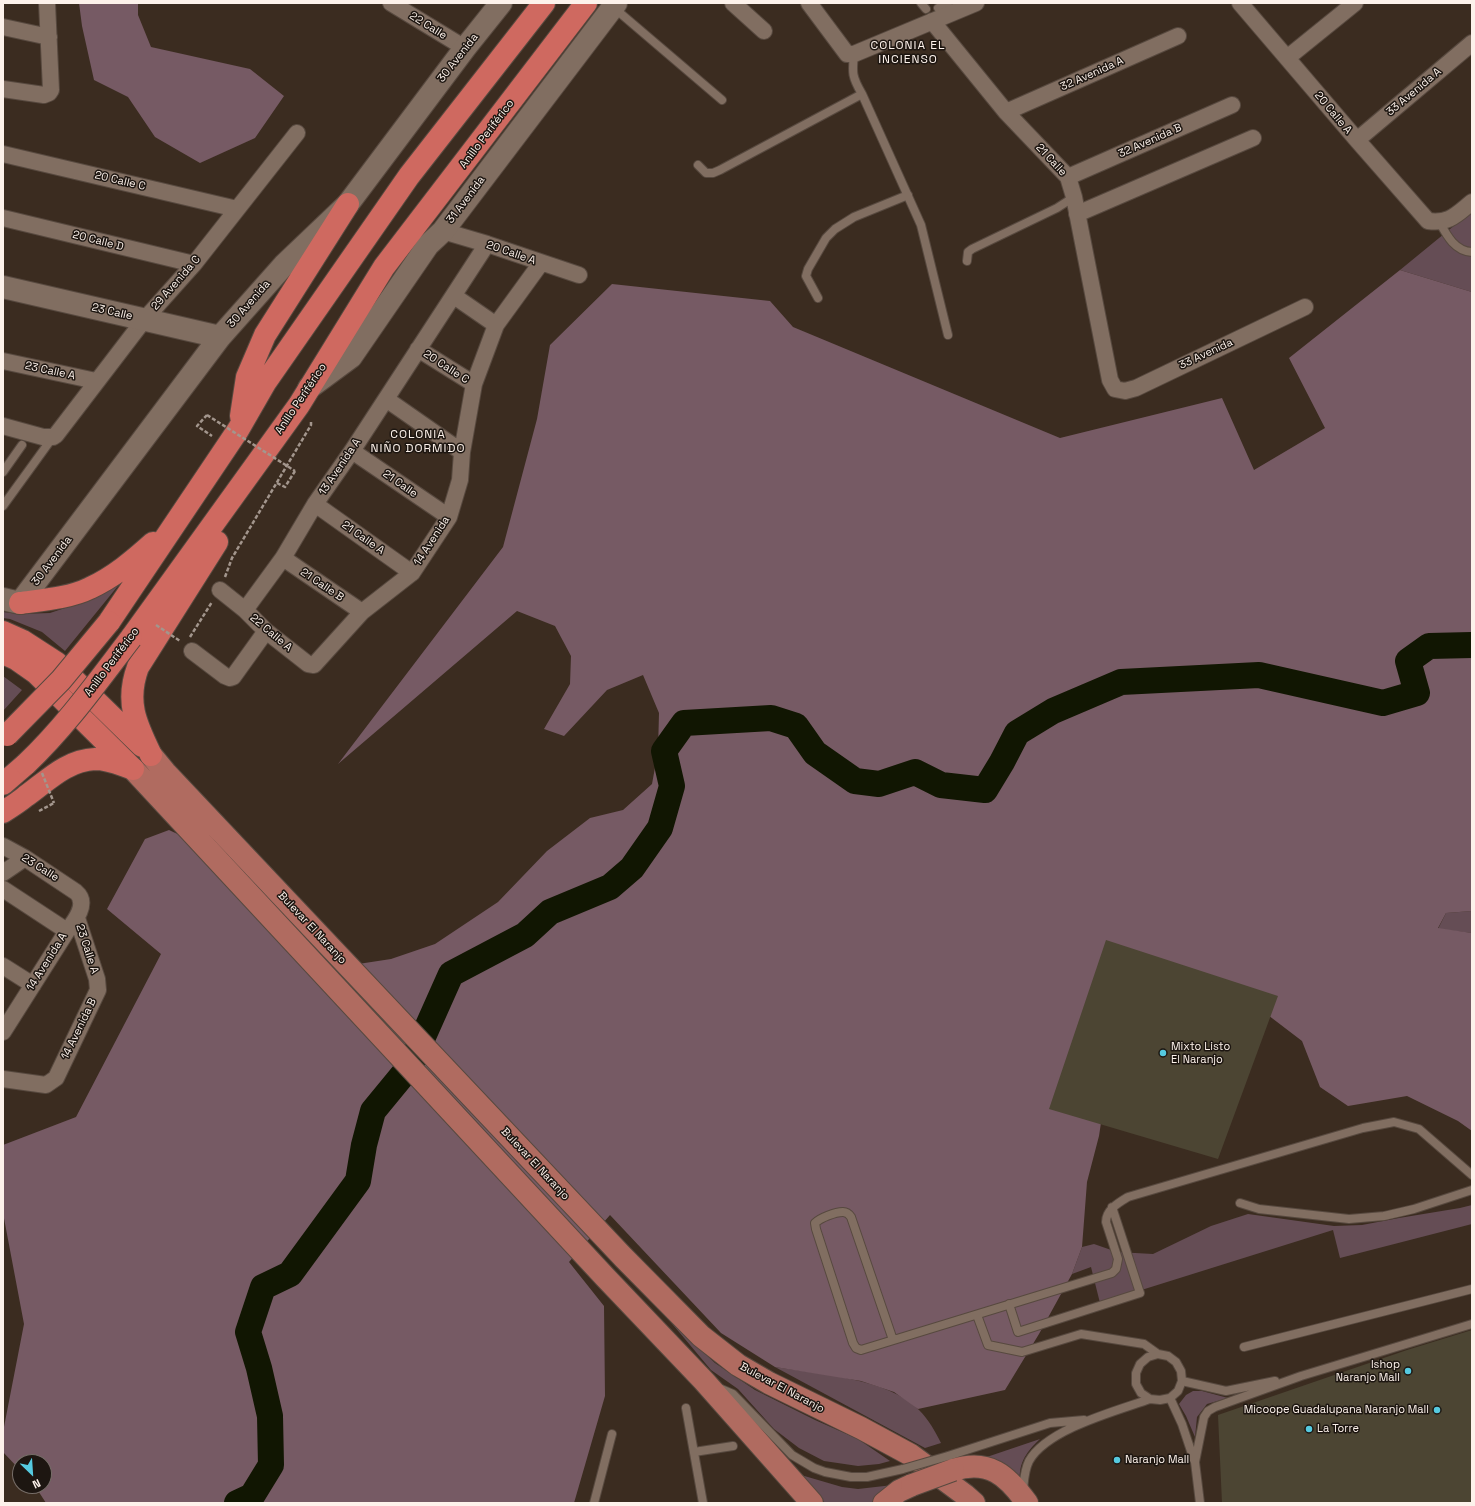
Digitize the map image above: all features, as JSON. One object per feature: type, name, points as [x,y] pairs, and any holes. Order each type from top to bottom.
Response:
[{"type":"highway","points":[[5,737],[61,680],[109,622],[238,430],[265,383],[409,176],[544,3]]},
{"type":"highway","name":"Anillo Periférico","points":[[3,784],[33,757],[82,702],[131,638],[309,388],[384,267],[586,3]]},
{"type":"highway","points":[[238,430],[247,377],[265,335],[348,204]]},
{"type":"highway","points":[[151,755],[136,722],[132,707],[133,687],[136,672],[235,512],[263,454]]},
{"type":"highway","points":[[12,601],[49,600],[90,589],[128,564],[175,524]]},
{"type":"highway","points":[[3,632],[23,641],[56,663],[151,755]]},
{"type":"highway","points":[[3,653],[16,659],[36,673],[133,769]]},
{"type":"highway","points":[[3,812],[57,772],[65,767],[77,763],[90,760],[103,760],[133,769]]},
{"type":"main road","name":"Bulevar El Naranjo","points":[[151,755],[165,772],[623,1257],[701,1336],[738,1365],[769,1383],[861,1428],[911,1456],[974,1503]]},
{"type":"main road","name":"Bulevar El Naranjo","points":[[133,769],[704,1381],[812,1503]]},
{"type":"main road","points":[[884,1503],[899,1491],[908,1477],[950,1463],[990,1468],[1006,1477],[1017,1488],[1025,1500]]},
{"type":"street","points":[[3,89],[44,95],[49,93],[47,3]]},
{"type":"street","name":"22 Calle","points":[[392,3],[465,48]]},
{"type":"street","name":"30 Avenida","points":[[12,601],[220,337],[284,264],[348,204],[465,48],[501,3]]},
{"type":"street","points":[[733,3],[764,31]]},
{"type":"street","points":[[809,3],[847,54],[854,54],[929,10],[976,3]]},
{"type":"street","name":"20 Calle A","points":[[1240,3],[1357,140],[1434,222]]},
{"type":"street","points":[[1287,58],[1355,3]]},
{"type":"street","name":"31 Avenida","points":[[309,388],[351,357],[428,245],[443,231],[614,5]]},
{"type":"street","name":"21 Calle","points":[[929,10],[1006,112],[1068,177],[1078,214],[1110,380]]},
{"type":"street","points":[[3,27],[48,37]]},
{"type":"street","name":"32 Avenida A","points":[[1006,112],[1178,36]]},
{"type":"street","name":"33 Avenida A","points":[[1357,140],[1472,43]]},
{"type":"street","name":"32 Avenida B","points":[[1068,177],[1232,105]]},
{"type":"street","name":"29 Avenida C","points":[[55,436],[144,320],[194,264],[297,133]]},
{"type":"street","points":[[1078,214],[1253,138]]},
{"type":"street","name":"20 Calle C","points":[[3,154],[237,209]]},
{"type":"street","points":[[1434,222],[1450,219],[1472,202]]},
{"type":"street","name":"20 Calle D","points":[[3,218],[194,264]]},
{"type":"street","name":"20 Calle A","points":[[443,231],[579,275]]},
{"type":"street","name":"13 Avenida A","points":[[245,610],[283,558],[315,504],[352,451],[487,244]]},
{"type":"street","name":"14 Avenida","points":[[322,658],[362,612],[412,573],[449,517],[460,480],[462,452],[474,384],[496,325],[541,263]]},
{"type":"street","name":"23 Calle","points":[[3,287],[220,337]]},
{"type":"street","points":[[454,296],[496,325]]},
{"type":"street","name":"33 Avenida","points":[[1110,380],[1115,389],[1125,391],[1136,388],[1305,307]]},
{"type":"street","name":"20 Calle C","points":[[418,349],[474,384]]},
{"type":"street","name":"23 Calle A","points":[[3,361],[96,381]]},
{"type":"street","points":[[386,399],[462,452]]},
{"type":"street","points":[[3,426],[43,437],[55,436]]},
{"type":"street","name":"21 Calle","points":[[352,451],[449,517]]},
{"type":"street","name":"21 Calle A","points":[[315,504],[412,573]]},
{"type":"street","name":"21 Calle B","points":[[283,558],[362,612]]},
{"type":"street","name":"22 Calle A","points":[[220,590],[308,664],[314,665],[322,658]]},
{"type":"street","points":[[190,647],[225,676],[230,678],[236,674],[266,630]]},
{"type":"street","name":"23 Calle","points":[[3,846],[25,858],[76,892]]},
{"type":"street","points":[[3,873],[25,858]]},
{"type":"street","name":"23 Calle A","points":[[3,889],[67,931]]},
{"type":"street","name":"14 Avenida A","points":[[3,1032],[67,931],[77,918],[82,900],[81,896],[76,892]]},
{"type":"street","name":"23 Calle A","points":[[77,918],[97,979]]},
{"type":"street","points":[[3,966],[33,985]]},
{"type":"street","name":"14 Avenida B","points":[[3,1080],[46,1085],[56,1078],[98,990],[97,979]]},
{"type":"lane","points":[[929,10],[948,3]]},
{"type":"lane","points":[[614,5],[722,100]]},
{"type":"lane","points":[[854,54],[852,71],[857,85],[921,225],[948,335]]},
{"type":"lane","points":[[698,165],[706,172],[713,173],[720,170],[862,94]]},
{"type":"lane","points":[[818,298],[806,276],[808,269],[826,238],[835,229],[854,217],[908,195]]},
{"type":"lane","points":[[967,261],[968,252],[972,249],[1057,208],[1074,197]]},
{"type":"lane","points":[[1434,222],[1453,244],[1467,252],[1472,252]]},
{"type":"lane","points":[[3,506],[55,436]]},
{"type":"lane","points":[[3,472],[22,445]]},
{"type":"lane","points":[[893,1340],[851,1216],[842,1212],[819,1219],[815,1223],[816,1229],[853,1343],[856,1348],[861,1350],[1112,1273],[1116,1269],[1118,1259],[1106,1222],[1106,1216],[1112,1207],[1128,1197],[1363,1128],[1394,1122],[1419,1129],[1472,1175]]},
{"type":"lane","points":[[1240,1203],[1259,1209],[1348,1219],[1384,1216],[1414,1209],[1472,1190]]},
{"type":"lane","points":[[1009,1304],[1018,1332],[1140,1293],[1112,1207]]},
{"type":"lane","points":[[1244,1347],[1472,1289]]},
{"type":"lane","points":[[976,1315],[988,1345],[1022,1352],[1081,1334],[1144,1344],[1158,1354],[1168,1356],[1176,1362],[1181,1371],[1182,1381],[1178,1391],[1170,1398],[1160,1400],[1150,1399],[1089,1420],[1053,1438],[1038,1449],[1029,1461],[1025,1470],[1025,1500]]},
{"type":"lane","points":[[1195,1462],[1204,1417],[1208,1411],[1215,1407],[1301,1376],[1472,1324]]},
{"type":"lane","points":[[1150,1399],[1141,1393],[1136,1384],[1136,1373],[1140,1364],[1148,1357],[1158,1354]]},
{"type":"lane","points":[[1182,1381],[1226,1391],[1301,1376]]},
{"type":"lane","points":[[704,1381],[733,1394],[792,1455],[814,1468],[836,1474],[856,1477],[908,1477]]},
{"type":"lane","points":[[1170,1398],[1182,1424],[1195,1462],[1200,1503]]},
{"type":"lane","points":[[686,1408],[703,1503]]},
{"type":"lane","points":[[950,1463],[1050,1423],[1089,1420]]},
{"type":"lane","points":[[594,1503],[612,1434]]},
{"type":"lane","points":[[694,1452],[733,1446]]},
{"type":"path","points":[[197,426],[207,414],[295,471],[285,487],[277,483]]},
{"type":"path","points":[[190,647],[220,590],[232,558],[311,425],[311,418]]},
{"type":"path","points":[[156,625],[180,641]]},
{"type":"path","points":[[33,757],[45,755],[38,763],[54,803]]},
{"type":"shaded area","points":[[79,3],[138,3],[138,15],[151,47],[250,69],[284,96],[255,138],[200,163],[155,137],[128,97],[94,80],[82,26]]},
{"type":"shaded area","points":[[1472,211],[1472,292],[1400,270]]},
{"type":"shaded area","points":[[1400,270],[1472,292],[1472,911],[1446,913],[1438,928],[1472,933],[1472,1131],[1458,1121],[1407,1096],[1348,1106],[1320,1087],[1302,1041],[1264,1012],[1109,1070],[1099,1136],[1087,1182],[1082,1247],[1072,1274],[1039,1334],[1005,1390],[918,1409],[894,1392],[861,1381],[775,1367],[721,1333],[610,1215],[569,1262],[604,1306],[605,1396],[574,1503],[46,1503],[40,1494],[52,1494],[52,1454],[12,1454],[12,1462],[3,1452],[3,1432],[24,1324],[3,1213],[3,1145],[76,1117],[161,954],[107,909],[145,839],[169,830],[201,845],[332,968],[391,959],[435,944],[498,902],[547,851],[590,818],[623,810],[652,784],[658,751],[659,713],[643,675],[607,690],[564,736],[544,729],[570,684],[571,656],[555,626],[517,611],[338,764],[503,547],[537,419],[550,345],[612,284],[770,301],[793,327],[1060,438],[1222,398],[1254,470],[1325,428],[1289,358]]},
{"type":"shaded area","points":[[126,576],[65,651],[42,632],[10,619],[3,618],[3,612],[19,614],[50,613],[92,599]]},
{"type":"shaded area","points":[[3,676],[22,690],[3,711]]},
{"type":"shaded area","points":[[1472,911],[1472,933],[1438,929],[1446,913]]},
{"type":"shaded area","points":[[1472,1205],[1472,1224],[1340,1258],[1333,1230],[1100,1303],[1091,1267],[1072,1274],[1082,1247],[1094,1244],[1117,1252],[1153,1254],[1211,1226],[1248,1214],[1334,1226],[1362,1225]]},
{"type":"shaded area","points":[[669,1320],[715,1363],[755,1390],[815,1420],[858,1439],[890,1461],[879,1464],[858,1466],[824,1461],[799,1448],[774,1429],[738,1389],[711,1370]]},
{"type":"shaded area","points":[[775,1367],[852,1379],[889,1391],[906,1399],[919,1410],[932,1426],[941,1443],[925,1448]]},
{"type":"shaded area","points":[[1193,1391],[1202,1391],[1228,1398],[1207,1404],[1197,1417],[1195,1437],[1179,1404],[1186,1395]]},
{"type":"shaded area","points":[[1040,1439],[1023,1460],[1020,1472],[1020,1486],[969,1463]]},
{"type":"shaded area","points":[[801,1475],[842,1487],[858,1489],[893,1485],[871,1503],[825,1503]]},
{"type":"building","name":"Mixto Listo El Naranjo","points":[[1106,940],[1278,996],[1218,1159],[1049,1109]]},
{"type":"building","name":"Ishop Naranjo Mall","points":[[1472,1330],[1472,1503],[1222,1503],[1218,1415],[1407,1350]]},
{"type":"waterway","points":[[237,1503],[252,1496],[271,1465],[270,1416],[259,1368],[248,1332],[263,1287],[290,1274],[358,1181],[364,1145],[373,1111],[410,1066],[451,974],[525,935],[550,912],[610,887],[632,868],[660,828],[672,786],[664,751],[684,723],[771,718],[796,726],[815,753],[855,781],[879,784],[915,772],[941,785],[985,790],[1017,733],[1053,711],[1121,682],[1259,675],[1383,703],[1417,693],[1408,661],[1429,646],[1472,645]]},
{"type":"place","name":"Mixto Listo El Naranjo","points":[[1163,1053]]},
{"type":"place","name":"Ishop Naranjo Mall","points":[[1408,1371]]},
{"type":"place","name":"Micoope Guadalupana Naranjo Mall","points":[[1437,1410]]},
{"type":"place","name":"La Torre","points":[[1309,1429]]},
{"type":"place","name":"Naranjo Mall","points":[[1117,1460]]},
{"type":"district","name":"COLONIA EL INCIENSO","points":[[908,53]]},
{"type":"district","name":"COLONIA NIÑO DORMIDO","points":[[418,442]]}]
